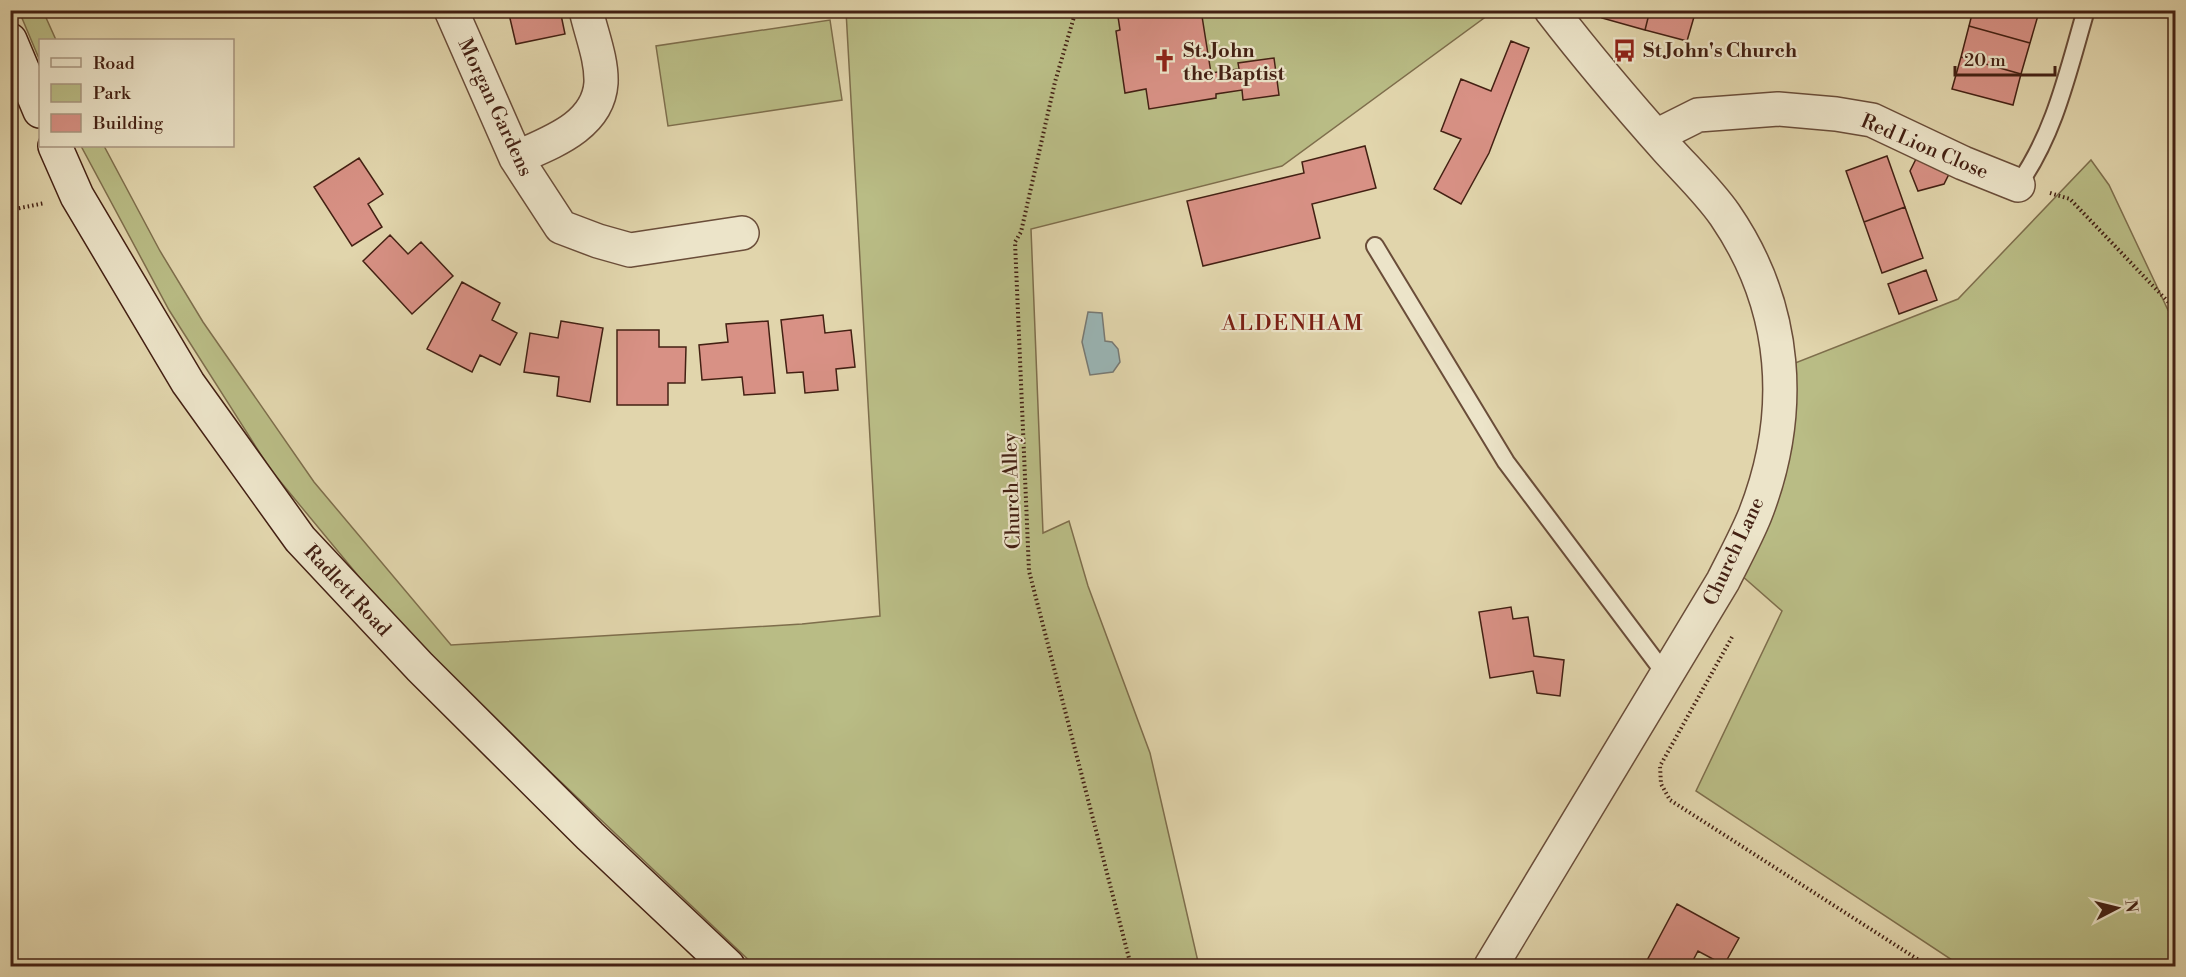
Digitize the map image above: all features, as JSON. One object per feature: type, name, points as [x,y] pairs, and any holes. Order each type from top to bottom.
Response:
[{"type":"street","name":"Morgan Gardens","points":[[451,10],[516,158],[561,227],[630,250],[742,233]]},
{"type":"street","points":[[516,158],[563,137],[577,128],[592,107],[601,85],[600,68],[586,10]]},
{"type":"street","name":"Church Lane","points":[[1491,966],[1723,581],[1755,514],[1773,449],[1781,403],[1780,355],[1772,314],[1753,265],[1725,215],[1551,10]]},
{"type":"street","points":[[10,40],[39,109]]},
{"type":"street","name":"Red Lion Close","points":[[1656,136],[1698,115],[1778,110],[1836,114],[1872,120],[1963,163],[2018,185]]},
{"type":"street","name":"Radlett Road","points":[[55,147],[77,196],[188,383],[300,539],[420,667],[590,836],[728,966]]},
{"type":"lane","points":[[2018,185],[2035,160],[2049,132],[2086,10]]},
{"type":"lane","points":[[1375,246],[1506,462],[1666,675]]},
{"type":"path","name":"Church Alley","points":[[1076,10],[1055,82],[1021,232],[1015,242],[1029,571],[1131,966]]},
{"type":"path","points":[[2018,185],[2070,199],[2175,310]]},
{"type":"path","points":[[1733,634],[1660,766],[1661,784],[1670,800],[1928,966]]},
{"type":"green space","points":[[1495,10],[1282,166],[1031,229],[1043,533],[1069,521],[1088,586],[1150,753],[1199,966],[755,966],[464,690],[365,584],[270,469],[169,310],[82,147],[105,147],[160,251],[203,322],[314,482],[451,645],[802,624],[880,616],[846,11]]},
{"type":"green space","points":[[19,11],[43,11],[56,39],[39,39],[39,59]]},
{"type":"green space","points":[[830,20],[842,100],[668,126],[656,46]]},
{"type":"green space","points":[[2091,160],[2109,185],[2168,310],[2175,318],[2175,966],[1961,966],[1696,791],[1782,611],[1741,575],[1790,365],[1958,299]]},
{"type":"water","points":[[1088,312],[1102,313],[1105,341],[1112,342],[1118,349],[1120,362],[1113,372],[1090,375],[1082,342]]},
{"type":"building","points":[[508,10],[560,10],[565,34],[516,44]]},
{"type":"building","name":"St. John the Baptist","points":[[1117,10],[1201,10],[1211,73],[1239,69],[1238,63],[1274,58],[1279,95],[1243,100],[1242,90],[1216,94],[1216,98],[1149,109],[1146,89],[1125,93],[1116,31],[1120,30]]},
{"type":"building","points":[[1604,10],[1650,10],[1645,30],[1602,18]]},
{"type":"building","points":[[1650,10],[1696,10],[1687,41],[1645,30]]},
{"type":"building","points":[[1973,10],[2039,12],[2030,43],[1969,26]]},
{"type":"building","points":[[1969,26],[2030,43],[2021,74],[1961,57]]},
{"type":"building","points":[[1511,41],[1529,48],[1489,153],[1461,204],[1434,189],[1461,139],[1441,131],[1461,79],[1491,91]]},
{"type":"building","points":[[1961,57],[2021,74],[2013,105],[1952,89]]},
{"type":"building","points":[[1365,146],[1376,188],[1312,204],[1320,238],[1203,266],[1187,201],[1304,173],[1302,162]]},
{"type":"building","points":[[1887,156],[1905,207],[1864,222],[1846,171]]},
{"type":"building","points":[[1917,157],[1950,172],[1944,184],[1918,191],[1910,171]]},
{"type":"building","points":[[359,158],[383,194],[368,204],[382,227],[352,246],[314,187]]},
{"type":"building","points":[[1905,207],[1923,258],[1882,273],[1864,222]]},
{"type":"building","points":[[390,235],[408,254],[421,242],[453,276],[412,314],[363,261]]},
{"type":"building","points":[[1926,270],[1937,300],[1899,314],[1888,284]]},
{"type":"building","points":[[462,282],[500,303],[492,320],[517,333],[500,365],[480,355],[472,372],[427,349]]},
{"type":"building","points":[[823,315],[825,333],[851,330],[855,367],[836,369],[838,390],[805,393],[803,372],[787,373],[781,320]]},
{"type":"building","points":[[561,321],[603,328],[590,402],[557,396],[559,377],[524,372],[530,333],[558,338]]},
{"type":"building","points":[[768,321],[775,393],[744,395],[742,377],[702,380],[699,345],[728,342],[726,324]]},
{"type":"building","points":[[617,330],[659,330],[659,347],[686,347],[685,383],[668,383],[668,405],[617,405]]},
{"type":"building","points":[[1511,607],[1513,619],[1528,617],[1534,656],[1564,660],[1560,696],[1537,693],[1533,671],[1490,678],[1479,612]]},
{"type":"building","points":[[1677,904],[1739,938],[1724,965],[1698,951],[1690,966],[1644,966]]},
{"type":"place","name":"St John's Church","points":[[1625,50]]},
{"type":"place","name":"St. John the Baptist","points":[[1165,61]]},
{"type":"district","name":"ALDENHAM","points":[[1293,322]]}]
